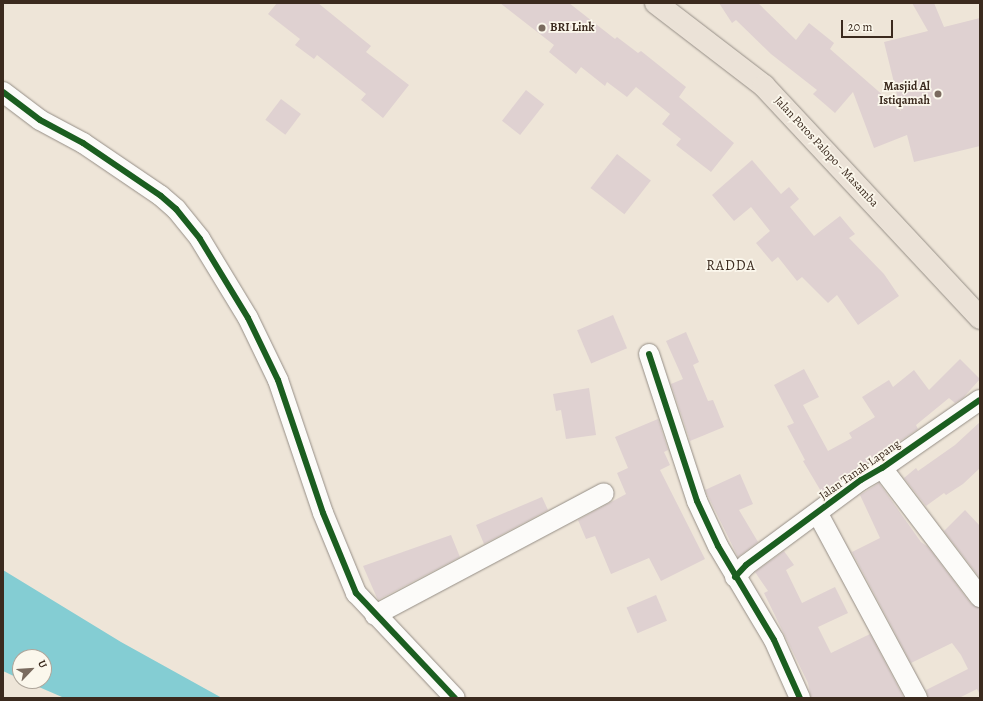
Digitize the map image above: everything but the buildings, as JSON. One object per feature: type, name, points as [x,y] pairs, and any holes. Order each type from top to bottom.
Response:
[{"type":"highway","name":"Jalan Poros Palopo - Masamba","points":[[656,3],[764,86],[980,318]]},
{"type":"street","points":[[3,92],[40,120],[83,143],[161,196],[176,209],[200,239],[262,344],[278,380],[322,513],[345,571],[356,593],[375,615],[455,698]]},
{"type":"street","points":[[649,354],[697,501],[736,577],[774,640],[800,698]]},
{"type":"street","name":"Jalan Tanah Lapang","points":[[736,577],[746,565],[818,514],[861,480],[882,468],[980,400]]},
{"type":"street","points":[[882,468],[980,597]]},
{"type":"street","points":[[375,615],[604,493]]},
{"type":"street","points":[[818,514],[917,698]]},
{"type":"water","points":[[3,570],[121,642],[222,698],[62,697],[44,689],[52,689],[52,649],[12,649],[12,675],[3,671]]},
{"type":"cycle path","points":[[3,92],[40,120],[83,143],[161,196],[176,209],[200,239],[248,318],[278,380],[323,513],[356,593],[455,698]]},
{"type":"cycle path","points":[[649,354],[697,501],[718,546],[774,640],[800,698]]},
{"type":"cycle path","points":[[735,577],[746,565],[861,480],[882,468],[980,400]]},
{"type":"place","name":"BRI Link","points":[[542,28]]},
{"type":"place","name":"Masjid Al Istiqamah","points":[[938,94]]},
{"type":"district","name":"RADDA","points":[[731,266]]}]
